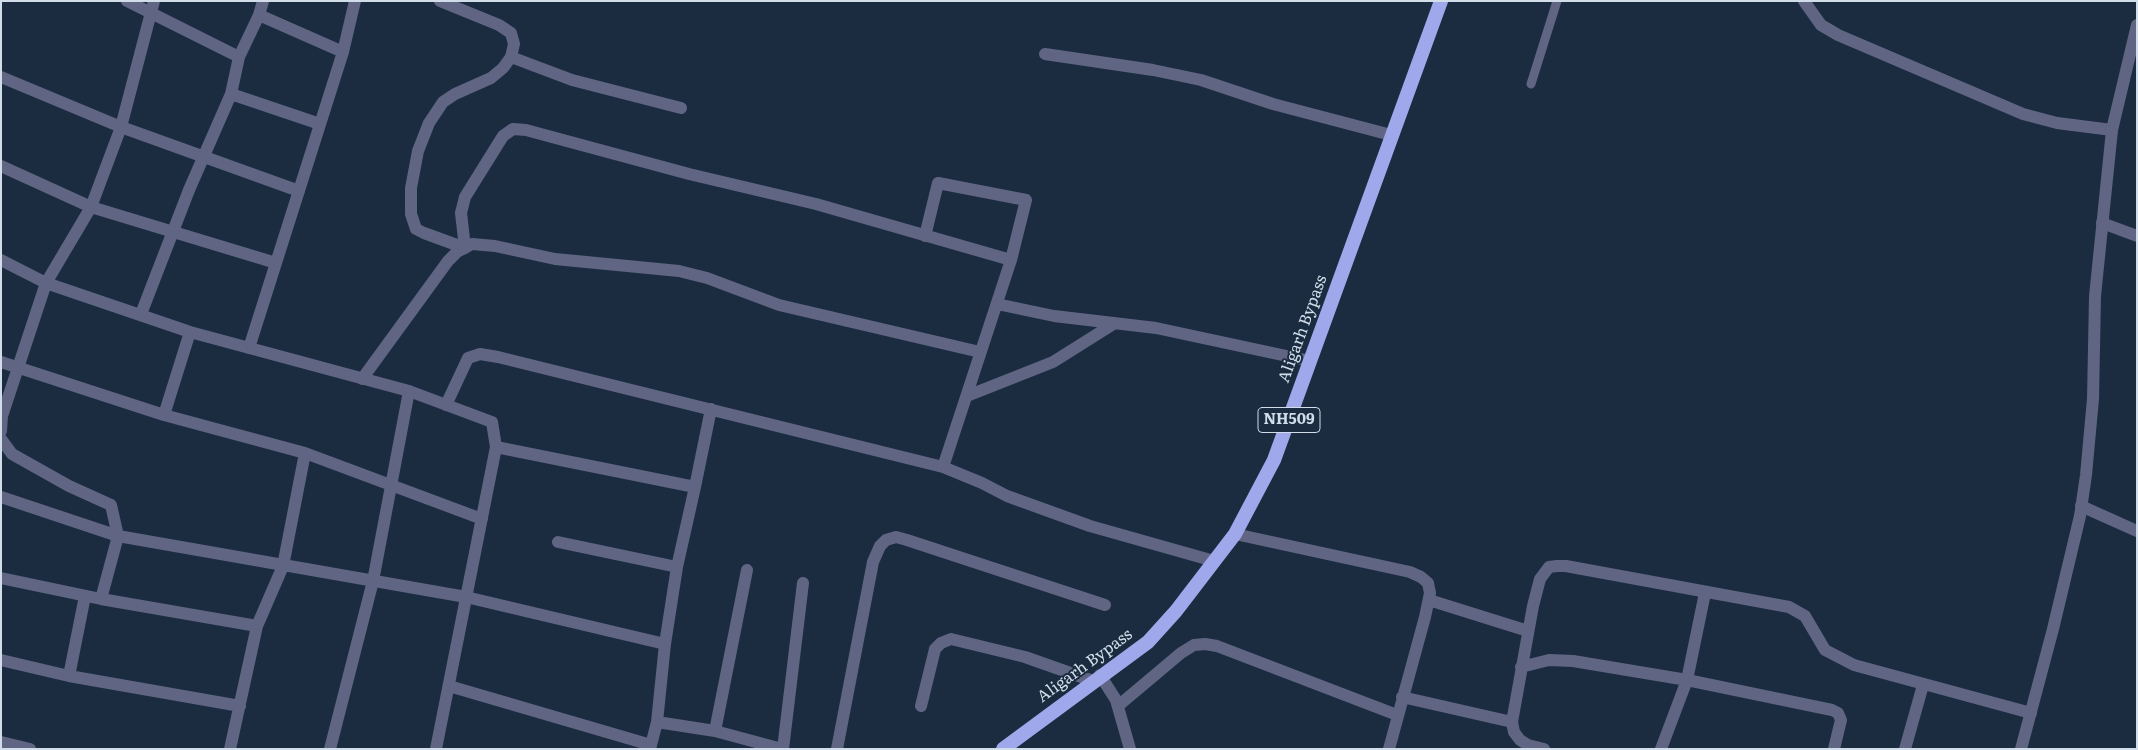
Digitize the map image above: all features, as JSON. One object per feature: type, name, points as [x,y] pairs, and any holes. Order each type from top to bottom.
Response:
[{"type":"highway","name":"Aligarh Bypass","points":[[1004,749],[1100,680],[1148,642],[1176,611],[1235,534],[1274,460],[1440,1]]},
{"type":"street","points":[[127,1],[152,7],[239,57]]},
{"type":"street","points":[[141,314],[189,190],[231,94],[239,57],[259,15],[263,1]]},
{"type":"street","points":[[248,348],[343,52],[355,1]]},
{"type":"street","points":[[440,1],[499,25],[511,33],[514,44],[511,57],[503,68],[491,78],[454,94],[443,102],[429,123],[418,151],[411,188],[411,214],[416,229],[465,248]]},
{"type":"street","points":[[1804,1],[1822,25],[1830,30],[2023,114],[2057,123],[2112,130]]},
{"type":"street","points":[[1,431],[2,415],[46,283],[91,207],[121,127],[152,7]]},
{"type":"street","points":[[259,15],[343,52]]},
{"type":"street","points":[[2021,749],[2053,630],[2081,506],[2086,475],[2093,399],[2095,296],[2112,130],[2137,25]]},
{"type":"street","points":[[1046,54],[1194,78],[1273,104],[1392,134]]},
{"type":"street","points":[[511,57],[572,80],[681,108]]},
{"type":"street","points":[[1,77],[121,127],[299,191]]},
{"type":"street","points":[[231,94],[320,124]]},
{"type":"street","points":[[465,248],[461,213],[465,197],[503,136],[512,129],[526,130],[690,174],[816,204],[1011,260]]},
{"type":"street","points":[[1,166],[91,207],[276,263]]},
{"type":"street","points":[[925,236],[938,184],[1026,200],[1011,260],[944,467]]},
{"type":"street","points":[[2102,223],[2137,236]]},
{"type":"street","points":[[362,378],[448,261],[457,252],[472,244],[495,246],[555,259],[679,271],[707,278],[779,305],[980,352]]},
{"type":"street","points":[[1,260],[46,283],[190,332],[409,391],[492,422],[496,447],[436,749]]},
{"type":"street","points":[[997,304],[1054,316],[1156,328],[1310,361]]},
{"type":"street","points":[[967,396],[1053,362],[1115,323]]},
{"type":"street","points":[[164,415],[190,332]]},
{"type":"street","points":[[446,405],[463,365],[468,358],[480,354],[944,467],[1007,496],[1090,526],[1214,560]]},
{"type":"street","points":[[1,362],[17,369],[164,415],[306,453],[391,487],[482,520]]},
{"type":"street","points":[[330,749],[373,581],[409,391]]},
{"type":"street","points":[[449,686],[651,747],[677,567],[711,409]]},
{"type":"street","points":[[1,439],[12,454],[69,486],[110,505],[118,536],[101,599]]},
{"type":"street","points":[[496,447],[695,487]]},
{"type":"street","points":[[230,749],[257,626],[283,566],[306,453]]},
{"type":"street","points":[[1,497],[118,536],[466,597],[665,644]]},
{"type":"street","points":[[2081,506],[2137,531]]},
{"type":"street","points":[[1235,534],[1410,572],[1428,583],[1429,600],[1389,749]]},
{"type":"street","points":[[837,749],[872,562],[880,546],[886,540],[896,538],[907,540],[1105,606]]},
{"type":"street","points":[[558,542],[677,567]]},
{"type":"street","points":[[1544,749],[1528,745],[1520,740],[1514,732],[1512,722],[1528,631],[1540,579],[1549,567],[1566,566],[1789,607],[1798,610],[1805,616],[1824,650],[1854,666],[2031,713]]},
{"type":"street","points":[[715,730],[747,570]]},
{"type":"street","points":[[1,578],[101,599],[257,626]]},
{"type":"street","points":[[656,722],[715,730],[782,749],[803,583]]},
{"type":"street","points":[[1661,749],[1687,680],[1705,593]]},
{"type":"street","points":[[69,676],[85,596]]},
{"type":"street","points":[[1429,600],[1528,631]]},
{"type":"street","points":[[921,706],[936,649],[941,642],[951,639],[1025,657],[1100,680],[1117,703],[1130,749]]},
{"type":"street","points":[[1117,703],[1182,653],[1194,645],[1205,644],[1217,646],[1398,715]]},
{"type":"street","points":[[1,660],[69,676],[240,706]]},
{"type":"street","points":[[1521,668],[1549,660],[1573,660],[1687,680],[1832,710],[1838,713],[1841,720],[1834,749]]},
{"type":"street","points":[[1905,749],[1923,685]]},
{"type":"street","points":[[1402,698],[1512,722]]},
{"type":"street","points":[[1,742],[30,749]]},
{"type":"lane","points":[[1531,84],[1558,1]]}]
